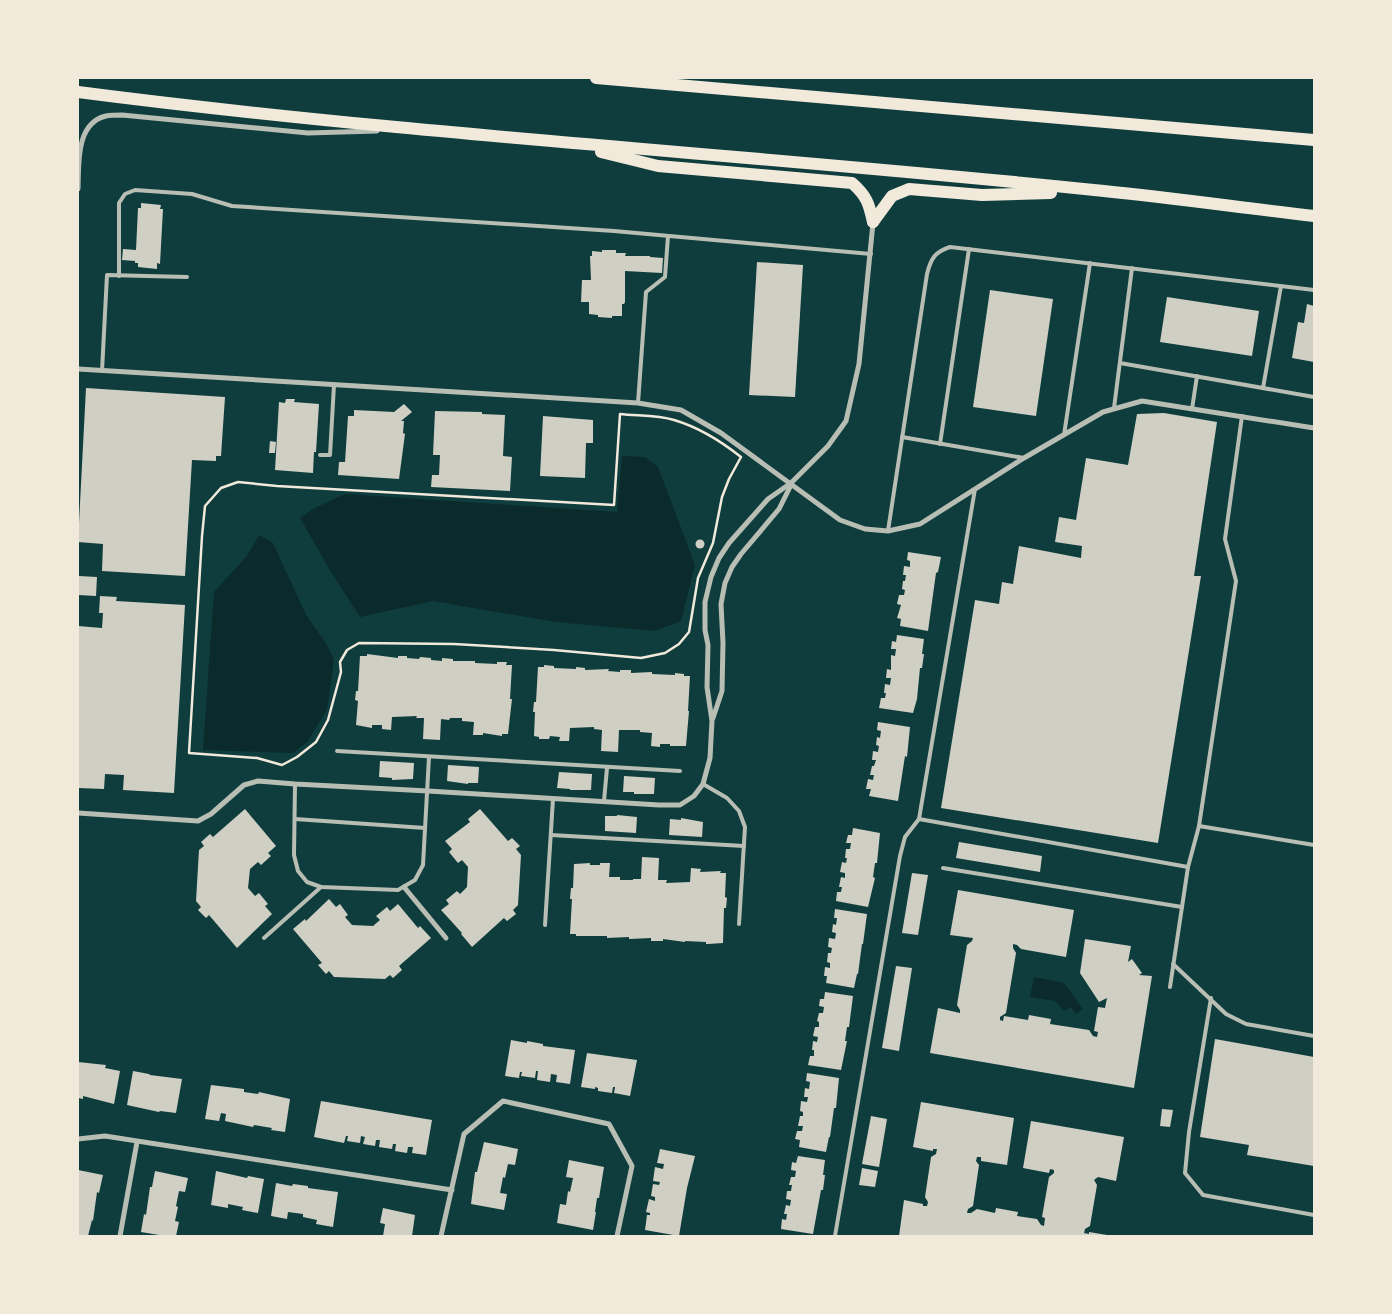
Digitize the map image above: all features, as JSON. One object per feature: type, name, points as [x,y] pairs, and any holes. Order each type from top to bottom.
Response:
[{"type":"highway","points":[[596,78],[1314,140]]},
{"type":"highway","points":[[78,92],[213,110],[1103,191],[1314,216]]},
{"type":"highway","points":[[562,142],[658,166],[852,183],[861,190],[868,200],[873,222]]},
{"type":"highway","points":[[873,222],[892,196],[909,189],[982,195],[1103,191]]},
{"type":"street","points":[[78,189],[80,145],[85,132],[93,123],[104,117],[122,115],[308,133],[411,129]]},
{"type":"street","points":[[78,813],[198,821],[211,814],[244,785],[258,781],[659,805],[680,805],[694,796],[703,784],[710,758],[712,721],[707,687],[708,645],[705,630],[705,602],[711,577],[719,558],[729,543],[768,499],[791,483],[828,446],[846,421],[859,364],[873,222]]},
{"type":"street","points":[[78,369],[638,403],[681,410],[721,433],[840,520],[865,529],[888,530],[920,524],[1024,458],[1103,412],[1142,401],[1314,428]]},
{"type":"street","points":[[712,721],[722,691],[724,642],[720,604],[725,583],[732,567],[741,554],[779,509],[791,483]]},
{"type":"street","points":[[404,887],[446,938]]},
{"type":"street","points":[[442,1236],[464,1134],[503,1101],[609,1124],[632,1166],[617,1236]]},
{"type":"street","points":[[78,1139],[105,1136],[452,1190]]},
{"type":"street","points":[[120,1236],[137,1142]]},
{"type":"lane","points":[[119,276],[119,203],[125,194],[136,190],[192,194],[232,206],[668,236],[871,254]]},
{"type":"lane","points":[[638,403],[646,292],[665,277],[668,236]]},
{"type":"lane","points":[[888,530],[930,261],[937,253],[950,247],[1314,290]]},
{"type":"lane","points":[[940,444],[969,249]]},
{"type":"lane","points":[[1064,435],[1090,263]]},
{"type":"lane","points":[[1114,408],[1132,268]]},
{"type":"lane","points":[[102,371],[107,275],[187,277]]},
{"type":"lane","points":[[1263,388],[1281,286]]},
{"type":"lane","points":[[1120,362],[1314,397]]},
{"type":"lane","points":[[1192,409],[1196,376]]},
{"type":"lane","points":[[320,455],[330,456],[334,385]]},
{"type":"lane","points":[[1170,987],[1188,867],[1199,826],[1236,581],[1225,539],[1242,416]]},
{"type":"lane","points":[[902,437],[1024,458]]},
{"type":"lane","points":[[835,1236],[900,856],[905,837],[919,820],[975,489]]},
{"type":"lane","points":[[337,751],[680,771]]},
{"type":"lane","points":[[295,784],[294,855],[298,871],[307,882],[321,887],[398,890],[415,880],[423,865],[429,757]]},
{"type":"lane","points":[[604,801],[607,768]]},
{"type":"lane","points":[[703,784],[727,798],[739,811],[744,827],[739,924]]},
{"type":"lane","points":[[545,924],[553,799]]},
{"type":"lane","points":[[295,819],[425,828]]},
{"type":"lane","points":[[919,820],[1188,867]]},
{"type":"lane","points":[[1199,826],[1314,845]]},
{"type":"lane","points":[[551,835],[744,846]]},
{"type":"lane","points":[[943,868],[1182,907]]},
{"type":"lane","points":[[264,938],[321,887]]},
{"type":"lane","points":[[1173,964],[1226,1014],[1246,1024],[1314,1036]]},
{"type":"lane","points":[[1211,998],[1189,1132],[1185,1173],[1203,1195],[1314,1215]]},
{"type":"path","points":[[620,414],[673,420],[693,427],[728,447],[741,458],[739,462],[729,479],[722,497],[713,543],[698,578],[689,632],[679,644],[665,653],[641,658],[454,644],[359,643],[347,650],[340,662],[341,672],[328,720],[316,742],[297,757],[282,765],[257,758],[190,754],[205,506],[222,488],[238,482],[278,486],[614,505],[620,414]]},
{"type":"water","points":[[622,456],[645,457],[658,467],[695,565],[681,621],[655,631],[556,622],[433,601],[360,617],[300,518],[313,509],[345,494],[617,512]]},
{"type":"water","points":[[259,535],[273,543],[306,615],[326,643],[334,660],[327,710],[307,742],[293,753],[203,750],[214,592],[247,556]]},
{"type":"water","points":[[1034,977],[1064,983],[1083,1009],[1076,1014],[1071,1007],[1064,1011],[1055,1001],[1030,997]]},
{"type":"building","points":[[141,203],[161,205],[160,209],[163,209],[160,264],[157,263],[157,269],[138,267],[138,263],[135,263],[135,261],[122,260],[123,249],[136,250],[138,208],[141,208]]},
{"type":"building","points":[[602,250],[616,250],[616,253],[626,253],[625,256],[663,258],[662,273],[625,271],[625,302],[622,304],[622,316],[612,316],[612,318],[589,314],[589,302],[581,302],[582,280],[591,280],[590,256],[592,256],[592,251],[602,252]]},
{"type":"building","points":[[757,262],[803,265],[795,397],[749,395]]},
{"type":"building","points":[[990,290],[1053,299],[1036,416],[973,407]]},
{"type":"building","points":[[1167,297],[1259,311],[1252,356],[1160,342]]},
{"type":"building","points":[[1307,304],[1314,306],[1314,362],[1292,358],[1298,322],[1304,323]]},
{"type":"building","points":[[86,388],[225,397],[221,456],[216,456],[216,461],[192,460],[185,576],[102,571],[103,544],[78,542]]},
{"type":"building","points":[[286,399],[295,399],[294,402],[319,404],[313,473],[275,470],[279,402],[285,403]]},
{"type":"building","points":[[404,404],[412,412],[401,421],[404,421],[403,433],[405,434],[399,479],[338,475],[339,462],[345,462],[348,416],[354,416],[354,410],[394,412]]},
{"type":"building","points":[[435,411],[482,412],[482,414],[505,415],[503,456],[512,457],[510,491],[431,487],[432,475],[439,475],[440,455],[433,455]]},
{"type":"building","points":[[1164,413],[1217,422],[1194,576],[1201,576],[1158,843],[941,808],[975,600],[999,604],[1002,582],[1013,584],[1019,546],[1081,558],[1082,546],[1055,542],[1059,517],[1076,520],[1086,458],[1128,465],[1137,414]]},
{"type":"building","points":[[543,416],[593,420],[593,443],[586,443],[585,478],[540,476]]},
{"type":"building","points":[[270,441],[276,442],[275,453],[269,453]]},
{"type":"building","points":[[700,539],[705,544],[700,549],[695,544]]},
{"type":"building","points":[[908,552],[941,557],[938,572],[936,573],[928,631],[900,626],[901,619],[897,618],[901,605],[897,604],[899,595],[904,595],[905,590],[902,589],[906,575],[903,575],[904,566],[910,567],[910,561],[907,560]]},
{"type":"building","points":[[79,576],[97,577],[96,596],[78,595]]},
{"type":"building","points":[[100,596],[117,597],[116,601],[185,605],[174,793],[123,790],[124,775],[105,774],[104,789],[78,788],[78,626],[102,628],[103,613],[99,613]]},
{"type":"building","points":[[897,635],[924,639],[922,668],[920,668],[917,699],[913,713],[879,708],[881,698],[885,698],[885,684],[890,685],[891,678],[886,678],[887,669],[891,670],[891,655],[895,656],[896,649],[891,649],[892,641],[896,642]]},
{"type":"building","points":[[367,654],[398,658],[398,656],[407,656],[407,658],[419,659],[420,657],[431,658],[431,660],[442,661],[442,658],[453,659],[453,661],[475,661],[475,663],[497,664],[497,662],[507,662],[506,665],[512,665],[510,699],[512,699],[508,734],[502,734],[502,736],[483,733],[483,735],[473,735],[474,722],[462,721],[462,718],[441,719],[440,740],[423,739],[424,718],[416,718],[417,716],[392,717],[391,730],[382,729],[382,725],[372,725],[372,728],[356,725],[358,701],[355,700],[356,691],[358,691],[360,656],[367,656]]},
{"type":"building","points":[[544,665],[554,666],[554,668],[609,669],[608,671],[620,672],[620,670],[631,670],[631,673],[652,672],[652,674],[675,675],[675,673],[690,676],[686,746],[660,744],[660,747],[651,746],[652,733],[640,732],[640,730],[619,730],[618,752],[601,751],[602,730],[594,729],[594,727],[570,728],[569,741],[559,741],[560,737],[550,736],[549,739],[539,739],[539,737],[534,736],[535,712],[533,712],[534,702],[536,702],[538,667],[544,667]]},
{"type":"building","points":[[878,722],[910,727],[907,757],[905,756],[898,801],[869,796],[871,789],[866,789],[868,779],[873,780],[874,775],[870,775],[876,760],[872,760],[873,751],[878,752],[879,746],[876,745],[877,737],[880,738],[881,731],[877,730]]},
{"type":"building","points":[[380,761],[414,763],[413,779],[392,780],[392,778],[379,777]]},
{"type":"building","points":[[448,765],[479,767],[478,783],[468,784],[447,781]]},
{"type":"building","points":[[559,772],[592,774],[591,790],[557,788]]},
{"type":"building","points":[[624,776],[655,778],[654,794],[623,792]]},
{"type":"building","points":[[245,809],[276,846],[268,853],[271,856],[261,865],[258,862],[250,869],[248,888],[255,896],[259,893],[268,904],[265,906],[272,914],[237,948],[209,915],[206,918],[198,910],[201,907],[196,901],[199,850],[204,846],[201,842],[210,834],[213,837]]},
{"type":"building","points":[[480,809],[508,841],[512,838],[520,846],[516,849],[521,855],[518,905],[513,910],[516,914],[507,921],[504,918],[472,947],[441,910],[449,904],[446,900],[457,891],[460,894],[467,887],[468,867],[462,860],[458,863],[449,852],[452,849],[445,841],[470,822],[468,819]]},
{"type":"building","points":[[605,816],[637,817],[636,833],[605,831]]},
{"type":"building","points":[[681,818],[703,822],[702,837],[669,835],[670,819],[681,820]]},
{"type":"building","points":[[853,828],[880,833],[877,863],[875,863],[873,877],[875,878],[868,907],[836,901],[837,892],[841,892],[842,887],[839,887],[841,877],[845,878],[845,873],[840,872],[842,862],[846,863],[846,849],[850,849],[851,843],[846,843],[848,835],[852,835]]},
{"type":"building","points":[[959,842],[1042,856],[1040,872],[956,858]]},
{"type":"building","points":[[642,857],[659,858],[658,880],[667,880],[666,883],[690,882],[691,868],[701,869],[700,872],[721,871],[720,873],[726,873],[725,897],[727,898],[726,908],[724,908],[723,943],[706,944],[706,942],[663,939],[663,941],[651,941],[651,938],[607,938],[607,936],[576,936],[576,934],[570,934],[572,899],[570,899],[571,888],[573,888],[574,864],[590,863],[590,865],[600,865],[600,863],[610,863],[609,877],[620,877],[620,880],[633,880],[641,879]]},
{"type":"building","points":[[912,873],[928,875],[918,935],[902,933]]},
{"type":"building","points":[[958,890],[1074,910],[1066,957],[1021,949],[1013,944],[1016,953],[1006,1013],[1000,1017],[1000,1020],[1003,1021],[1004,1016],[1028,1020],[1029,1015],[1051,1019],[1050,1024],[1089,1030],[1093,1036],[1097,1037],[1098,1032],[1094,1031],[1098,1007],[1105,1008],[1107,998],[1099,1002],[1080,973],[1085,939],[1131,946],[1128,962],[1132,959],[1142,973],[1139,975],[1152,976],[1134,1088],[930,1053],[938,1008],[960,1013],[957,1005],[967,945],[973,938],[950,935]]},
{"type":"building","points":[[329,899],[336,907],[340,904],[348,915],[345,917],[352,925],[373,926],[380,920],[376,916],[387,907],[390,911],[398,904],[418,928],[420,926],[431,938],[399,966],[402,970],[393,978],[390,975],[385,979],[334,977],[329,971],[326,974],[318,965],[322,963],[293,929],[305,919],[306,921]]},
{"type":"building","points":[[835,909],[867,914],[858,974],[854,988],[826,983],[827,976],[824,976],[825,967],[830,968],[830,963],[827,962],[828,953],[831,953],[832,948],[828,947],[829,938],[835,939],[836,933],[832,932],[833,924],[836,925],[837,918],[834,918]]},
{"type":"building","points":[[896,966],[912,968],[899,1051],[882,1048]]},
{"type":"building","points":[[825,992],[853,996],[841,1070],[808,1065],[810,1056],[814,1056],[814,1050],[812,1050],[813,1041],[817,1042],[818,1037],[813,1036],[815,1027],[819,1027],[819,1022],[817,1021],[819,1013],[823,1013],[824,1007],[819,1006],[820,999],[824,999]]},
{"type":"building","points":[[1215,1039],[1314,1057],[1314,1166],[1247,1155],[1249,1145],[1200,1137]]},
{"type":"building","points":[[511,1040],[575,1050],[570,1084],[556,1082],[557,1075],[551,1074],[550,1082],[537,1080],[538,1071],[536,1071],[535,1078],[521,1076],[522,1072],[520,1072],[519,1078],[505,1076]]},
{"type":"building","points":[[587,1053],[637,1060],[630,1096],[614,1093],[615,1087],[613,1087],[612,1093],[598,1091],[598,1088],[595,1087],[595,1089],[581,1087]]},
{"type":"building","points":[[78,1062],[106,1065],[105,1068],[120,1071],[114,1104],[83,1096],[83,1099],[78,1098]]},
{"type":"building","points":[[133,1071],[182,1079],[176,1113],[159,1112],[127,1105]]},
{"type":"building","points":[[807,1073],[839,1078],[836,1108],[834,1108],[826,1152],[799,1147],[800,1140],[795,1139],[797,1131],[802,1131],[803,1126],[798,1126],[800,1116],[803,1116],[803,1112],[800,1111],[801,1101],[807,1102],[808,1097],[804,1097],[805,1088],[809,1089],[810,1082],[806,1081]]},
{"type":"building","points":[[211,1085],[244,1089],[244,1092],[258,1094],[259,1092],[290,1099],[285,1132],[271,1130],[272,1128],[254,1125],[253,1127],[225,1121],[226,1114],[221,1113],[219,1121],[205,1119]]},
{"type":"building","points":[[321,1101],[432,1120],[426,1155],[412,1153],[413,1147],[408,1147],[407,1153],[395,1151],[396,1144],[393,1144],[392,1149],[379,1147],[380,1140],[376,1140],[375,1146],[363,1144],[365,1137],[361,1136],[360,1143],[347,1141],[348,1136],[346,1136],[344,1143],[314,1137]]},
{"type":"building","points":[[921,1102],[1014,1118],[1007,1165],[981,1161],[981,1157],[977,1157],[976,1161],[979,1165],[973,1206],[968,1209],[967,1213],[977,1209],[995,1213],[996,1208],[1018,1212],[1017,1216],[1037,1219],[1044,1226],[1045,1218],[1042,1217],[1049,1177],[1054,1173],[1054,1170],[1050,1169],[1049,1173],[1023,1168],[1031,1121],[1124,1137],[1116,1181],[1098,1177],[1094,1180],[1097,1185],[1090,1226],[1085,1229],[1084,1233],[1089,1234],[1089,1232],[1107,1236],[899,1236],[904,1200],[927,1206],[928,1202],[925,1197],[931,1157],[936,1154],[937,1149],[933,1149],[933,1151],[913,1147]]},
{"type":"building","points":[[1162,1109],[1173,1110],[1170,1127],[1160,1126]]},
{"type":"building","points":[[871,1116],[887,1119],[879,1167],[862,1164]]},
{"type":"building","points":[[484,1142],[518,1149],[515,1165],[508,1164],[505,1178],[503,1177],[500,1193],[507,1194],[504,1210],[471,1204],[475,1172],[477,1172]]},
{"type":"building","points":[[660,1149],[695,1156],[687,1188],[679,1236],[645,1230],[647,1215],[650,1215],[650,1213],[646,1212],[649,1199],[655,1201],[655,1197],[651,1196],[653,1184],[659,1185],[660,1182],[653,1181],[655,1167],[663,1169],[664,1164],[657,1163]]},
{"type":"building","points":[[798,1156],[825,1160],[823,1190],[821,1190],[813,1234],[781,1229],[782,1219],[786,1220],[787,1214],[784,1214],[786,1205],[790,1206],[791,1200],[786,1199],[787,1191],[791,1191],[792,1185],[789,1185],[791,1177],[795,1177],[796,1171],[791,1170],[792,1162],[796,1163]]},
{"type":"building","points":[[569,1160],[604,1167],[599,1198],[597,1198],[593,1230],[557,1223],[560,1204],[566,1205],[568,1191],[570,1192],[573,1178],[566,1177]]},
{"type":"building","points":[[862,1168],[878,1171],[875,1187],[859,1185]]},
{"type":"building","points":[[78,1170],[103,1175],[99,1193],[97,1192],[93,1221],[88,1236],[78,1236]]},
{"type":"building","points":[[155,1171],[188,1178],[185,1192],[179,1191],[175,1221],[179,1222],[176,1236],[141,1232]]},
{"type":"building","points":[[216,1171],[247,1178],[248,1176],[264,1179],[258,1213],[242,1210],[243,1207],[228,1204],[228,1208],[211,1205]]},
{"type":"building","points":[[276,1183],[308,1186],[308,1188],[338,1192],[333,1227],[316,1224],[317,1220],[303,1217],[303,1214],[288,1212],[287,1219],[271,1216]]},
{"type":"building","points":[[383,1208],[415,1215],[412,1236],[383,1236],[385,1224],[380,1223]]}]
